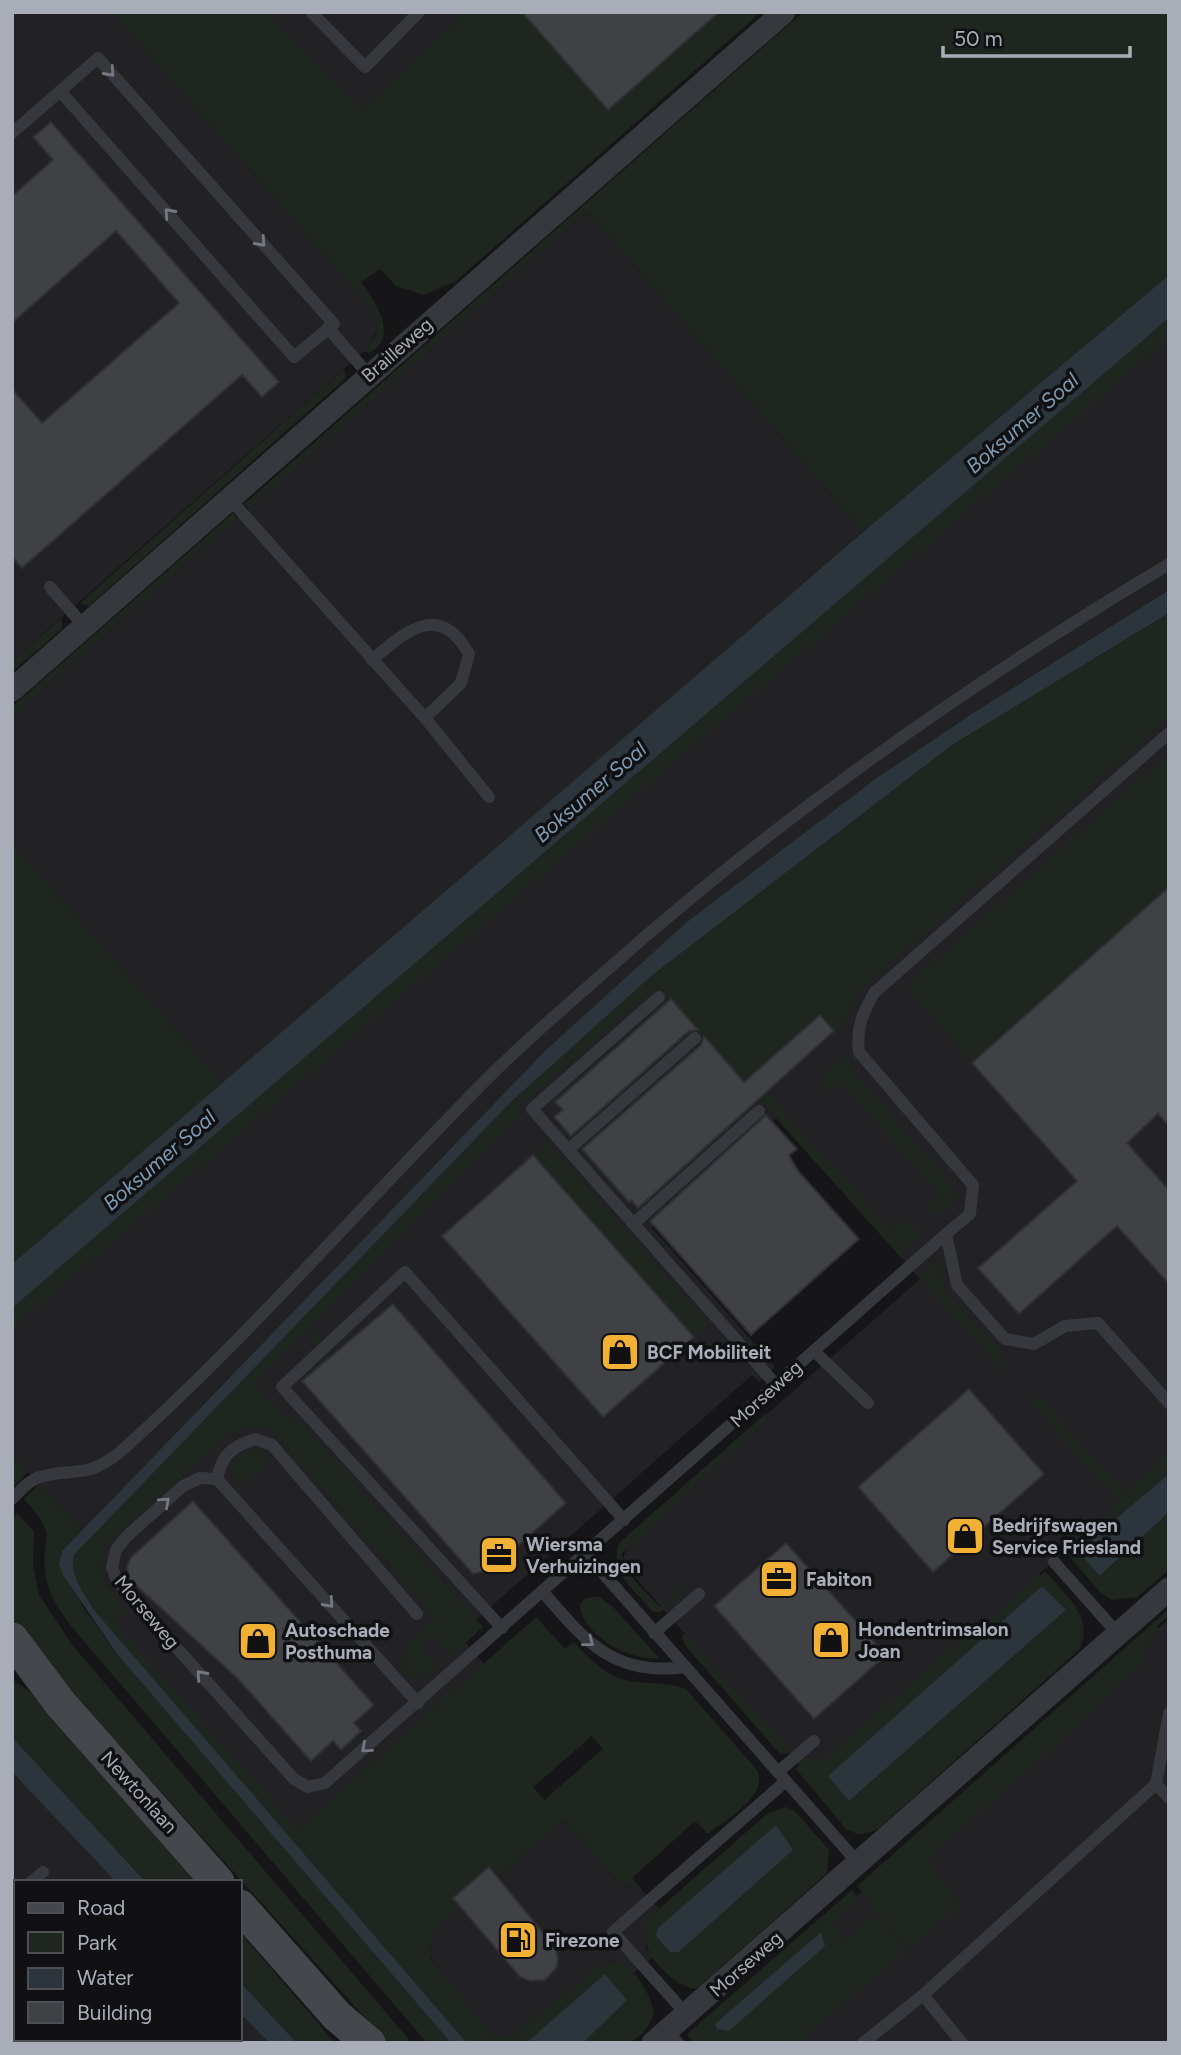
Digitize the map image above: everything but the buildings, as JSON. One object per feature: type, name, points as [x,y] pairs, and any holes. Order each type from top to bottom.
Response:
[{"type":"street","name":"Brailleweg","points":[[12,690],[784,12]]},
{"type":"street","name":"Morseweg","points":[[664,2039],[687,2015],[1169,1589]]},
{"type":"street","name":"Newtonlaan","points":[[12,1639],[60,1703],[216,1880]]},
{"type":"street","name":"Newtonlaan","points":[[12,1670],[60,1703]]},
{"type":"street","points":[[242,1908],[346,2029],[369,2043]]},
{"type":"lane","points":[[311,12],[365,67],[419,12]]},
{"type":"lane","points":[[12,132],[98,58],[334,324],[294,358],[60,91]]},
{"type":"lane","points":[[328,328],[369,375]]},
{"type":"lane","points":[[229,498],[425,718],[489,797]]},
{"type":"lane","points":[[12,1499],[34,1478],[81,1473],[104,1465],[119,1453],[223,1356],[489,1077],[677,908],[853,772],[972,687],[1169,564]]},
{"type":"lane","points":[[50,587],[84,626]]},
{"type":"lane","points":[[372,660],[401,635],[425,624],[439,626],[461,639],[469,654],[461,683],[425,718]]},
{"type":"lane","name":"Morseweg","points":[[217,1479],[200,1478],[183,1486],[126,1537],[116,1550],[112,1567],[117,1581],[294,1779],[308,1787],[325,1783],[970,1213],[973,1185],[859,1052],[859,1020],[874,993],[1169,733]]},
{"type":"lane","points":[[659,997],[532,1109],[776,1385]]},
{"type":"lane","points":[[568,1150],[695,1038]]},
{"type":"lane","points":[[633,1223],[759,1111]]},
{"type":"lane","points":[[946,1234],[957,1285],[1005,1339],[1034,1344],[1065,1326],[1098,1322],[1169,1403]]},
{"type":"lane","points":[[502,1628],[282,1387],[405,1272],[624,1520]]},
{"type":"lane","points":[[814,1351],[869,1403]]},
{"type":"lane","points":[[417,1614],[272,1446],[255,1439],[233,1447],[221,1461],[217,1479],[418,1703]]},
{"type":"lane","points":[[586,1553],[859,1864]]},
{"type":"lane","points":[[1054,1562],[1118,1634]]},
{"type":"lane","points":[[543,1592],[581,1636],[611,1658],[658,1671],[686,1667]]},
{"type":"lane","points":[[654,1633],[699,1594]]},
{"type":"lane","points":[[863,2043],[922,1995],[1156,1784],[1169,1713]]},
{"type":"lane","points":[[687,2015],[613,1932],[782,1777],[814,1741]]},
{"type":"lane","points":[[1156,1784],[1169,1798]]},
{"type":"lane","points":[[33,1880],[43,1872]]},
{"type":"lane","points":[[922,1995],[962,2043]]},
{"type":"shaded area","points":[[12,12],[112,12],[370,307],[375,314],[377,328],[370,346],[12,661]]},
{"type":"shaded area","points":[[265,12],[466,12],[362,110]]},
{"type":"shaded area","points":[[588,211],[863,532],[223,1084],[12,843],[12,716]]},
{"type":"shaded area","points":[[1169,318],[1169,590],[973,713],[878,777],[687,923],[547,1049],[82,1530],[12,1455],[12,1308]]},
{"type":"shaded area","points":[[1169,613],[1169,1558],[1066,1551],[1040,1573],[1040,1588],[817,1785],[622,1562],[627,1546],[769,1419],[766,1415],[920,1279],[776,1118],[652,1228],[775,1367],[759,1382],[752,1375],[459,1635],[484,1664],[289,1839],[129,1652],[74,1555],[511,1102],[650,977]]},
{"type":"shaded area","points":[[1169,1619],[1169,2043],[689,2043],[856,1896]]},
{"type":"shaded area","points":[[12,1772],[114,1880],[14,1880],[14,2041],[242,2041],[242,2015],[269,2043],[12,2043]]},
{"type":"shaded area","points":[[564,1820],[619,1883],[641,1889],[659,1909],[645,1921],[646,1949],[653,1957],[633,1974],[614,1961],[599,1966],[512,2037],[497,2036],[490,2033],[437,1971],[429,1953],[431,1938],[453,1898],[489,1867],[497,1877]]},
{"type":"green space","points":[[112,12],[265,12],[362,110],[466,12],[761,12],[456,281],[424,295],[396,286],[380,269],[361,282],[378,308],[384,328],[378,346],[369,353],[364,351],[375,336],[377,324],[370,307]]},
{"type":"green space","points":[[803,12],[1169,12],[1169,275],[863,532],[588,211],[249,509],[244,504]]},
{"type":"green space","points":[[1169,318],[1169,338],[12,1328],[12,1308]]},
{"type":"green space","points":[[344,369],[346,378],[89,606],[80,603]]},
{"type":"green space","points":[[233,513],[237,519],[12,716],[12,707]]},
{"type":"green space","points":[[1169,613],[1169,717],[860,989],[847,1018],[836,1033],[819,1015],[751,1076],[892,1231],[906,1219],[921,1234],[900,1256],[657,985],[517,1108],[521,1112],[310,1327],[322,1341],[320,1343],[316,1343],[305,1332],[253,1385],[280,1412],[300,1422],[483,1627],[452,1655],[433,1634],[419,1646],[438,1667],[419,1679],[406,1674],[401,1662],[405,1649],[437,1618],[273,1432],[259,1426],[232,1432],[109,1542],[104,1553],[104,1579],[127,1610],[114,1622],[298,1830],[536,1617],[565,1649],[574,1642],[588,1657],[616,1677],[686,1689],[757,1770],[759,1779],[752,1798],[708,1834],[695,1821],[632,1878],[641,1889],[619,1883],[564,1820],[497,1877],[488,1868],[453,1898],[461,1907],[433,1936],[430,1943],[431,1960],[490,2033],[512,2037],[599,1966],[614,1961],[629,1969],[640,1981],[654,2013],[649,2025],[635,2039],[617,2044],[583,2043],[627,2000],[605,1975],[526,2043],[467,2043],[94,1610],[75,1577],[74,1555],[511,1102],[650,977],[952,745]],"holes":[[[592,1736],[603,1749],[544,1800],[533,1787]]]},
{"type":"green space","points":[[62,618],[62,629],[12,672],[12,661]]},
{"type":"green space","points":[[1169,754],[1169,886],[971,1062],[907,986]]},
{"type":"green space","points":[[12,843],[223,1084],[12,1264]]},
{"type":"green space","points":[[845,1056],[858,1077],[955,1189],[957,1198],[936,1216],[926,1208],[941,1196],[841,1082],[827,1093],[820,1084],[823,1074]]},
{"type":"green space","points":[[546,1141],[708,1324],[695,1336],[536,1156]]},
{"type":"green space","points":[[938,1259],[944,1289],[988,1341],[1005,1353],[1002,1357],[1010,1367],[1004,1372],[919,1277]]},
{"type":"green space","points":[[1037,1395],[1124,1492],[1169,1455],[1169,1474],[1079,1551],[1101,1576],[1169,1512],[1169,1570],[1137,1597],[1112,1600],[1099,1591],[1066,1552],[1120,1503],[1030,1401]]},
{"type":"green space","points":[[765,1414],[769,1419],[622,1553],[626,1568],[660,1607],[689,1582],[692,1585],[661,1612],[653,1612],[620,1572],[617,1553],[620,1542]]},
{"type":"green space","points":[[250,1448],[262,1451],[270,1461],[239,1486],[232,1466],[236,1458]]},
{"type":"green space","points":[[12,1455],[28,1472],[13,1487],[12,1486]]},
{"type":"green space","points":[[39,1484],[82,1530],[62,1551],[59,1564],[85,1610],[117,1654],[451,2043],[427,2043],[71,1626],[47,1585],[44,1563],[46,1531],[24,1499]]},
{"type":"green space","points":[[17,1513],[34,1531],[33,1565],[39,1595],[73,1646],[412,2043],[388,2043],[12,1623],[12,1517]]},
{"type":"green space","points":[[1045,1571],[1076,1608],[1084,1628],[1079,1650],[878,1829],[861,1835],[847,1830],[796,1769],[804,1757],[822,1761],[963,1639],[967,1642]],"holes":[[[1042,1586],[1065,1611],[849,1801],[972,1650]]]},
{"type":"green space","points":[[598,1596],[615,1609],[659,1658],[635,1656],[598,1636],[589,1626],[580,1604],[584,1599]]},
{"type":"green space","points":[[1169,1609],[1169,1616],[1157,1626],[1158,1630],[1142,1652],[1147,1658],[1044,1756],[926,1859],[960,1905],[909,1949],[857,1886]]},
{"type":"green space","points":[[682,1634],[686,1635],[792,1753],[780,1754],[684,1644]]},
{"type":"green space","points":[[12,1679],[32,1694],[195,1880],[144,1880],[12,1737]]},
{"type":"green space","points":[[786,1807],[795,1811],[829,1850],[827,1873],[699,1987],[693,1989],[683,1985],[664,1972],[650,1953],[645,1943],[645,1921],[768,1813]],"holes":[[[793,1850],[679,1952],[670,1952]]]},
{"type":"green space","points":[[852,1890],[859,1900],[831,1924],[844,1940],[876,1914],[906,1951],[797,2043],[694,2043],[687,2034]]},
{"type":"green space","points":[[242,1934],[335,2043],[297,2043],[242,1984]]},
{"type":"water","name":"Boksumer Soal","points":[[1169,275],[1169,318],[12,1308],[12,1264],[863,532]]},
{"type":"water","points":[[1169,590],[1169,613],[952,745],[650,977],[511,1102],[74,1555],[75,1577],[94,1610],[467,2043],[451,2043],[117,1654],[63,1575],[59,1564],[62,1551],[547,1049],[687,922],[878,777],[973,713]]},
{"type":"water","points":[[1169,1474],[1169,1512],[1100,1576],[1078,1551]]},
{"type":"water","points":[[1042,1586],[1066,1610],[849,1801],[828,1776]]},
{"type":"water","points":[[12,1737],[144,1880],[114,1880],[12,1772]]},
{"type":"water","points":[[776,1825],[793,1850],[679,1952],[670,1952],[656,1936],[658,1928]]},
{"type":"water","points":[[821,1932],[825,1946],[729,2031],[717,2029],[715,2024]]},
{"type":"water","points":[[605,1974],[627,2000],[583,2043],[526,2043]]},
{"type":"water","points":[[242,1984],[297,2043],[269,2043],[242,2015]]},
{"type":"place","name":"BCF Mobiliteit","points":[[620,1352]]},
{"type":"place","name":"Bedrijfswagen Service Friesland","points":[[965,1536]]},
{"type":"place","name":"Wiersma Verhuizingen","points":[[499,1555]]},
{"type":"place","name":"Fabiton","points":[[779,1579]]},
{"type":"place","name":"Hondentrimsalon Joan","points":[[831,1640]]},
{"type":"place","name":"Autoschade Posthuma","points":[[258,1641]]},
{"type":"place","name":"Firezone","points":[[518,1940]]}]
